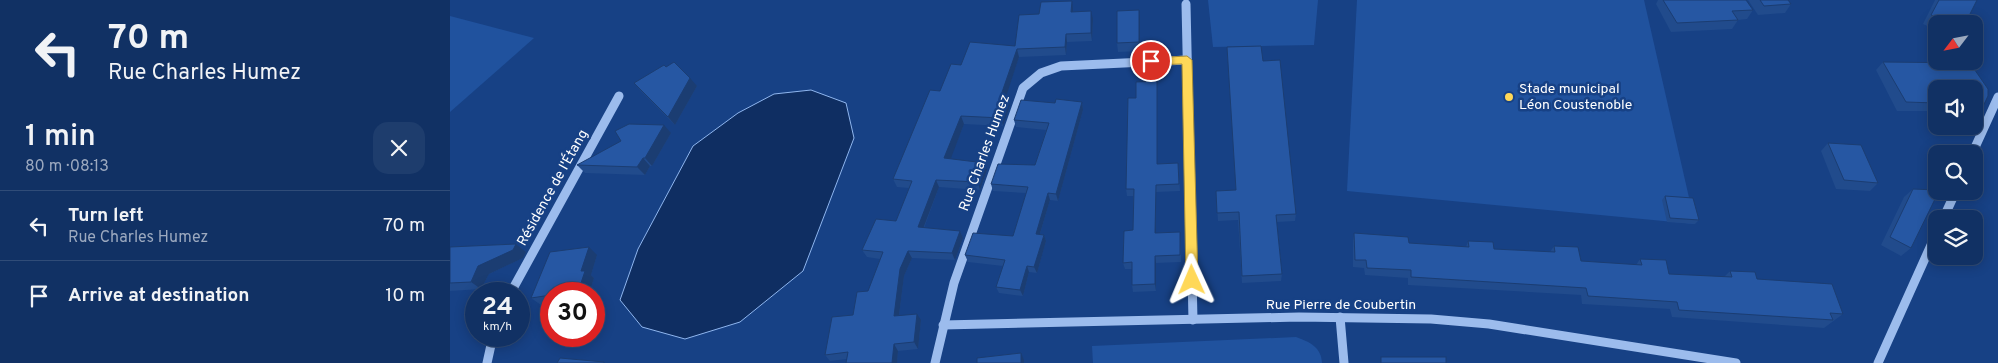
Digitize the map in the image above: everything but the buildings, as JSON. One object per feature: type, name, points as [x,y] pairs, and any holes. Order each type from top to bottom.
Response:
[{"type":"street","points":[[1186,4],[1193,320]]},
{"type":"street","name":"Rue Charles Humez","points":[[935,363],[954,283],[1023,88],[1041,73],[1061,66],[1187,60]]},
{"type":"street","name":"Résidence de l'Étang","points":[[517,282],[619,96]]},
{"type":"street","points":[[1976,145],[1998,97]]},
{"type":"street","points":[[1878,363],[1928,252]]},
{"type":"street","points":[[1340,317],[1344,363]]},
{"type":"street","name":"Rue Pierre de Coubertin","points":[[943,326],[1340,317],[1431,319],[1489,324],[1736,363]]},
{"type":"street","points":[[487,363],[491,347]]},
{"type":"shaded area","points":[[1208,0],[1318,0],[1314,45],[1213,47]]},
{"type":"shaded area","name":"Stade municipal Léon Coustenoble","points":[[1357,0],[1644,0],[1695,224],[1347,191]]},
{"type":"shaded area","points":[[450,16],[534,38],[450,112]]},
{"type":"shaded area","points":[[811,90],[846,103],[854,138],[803,271],[740,322],[685,339],[642,327],[620,300],[638,249],[693,146],[738,113],[774,94]]},
{"type":"shaded area","points":[[1296,337],[1317,349],[1322,363],[1093,363],[1092,346]]},
{"type":"place","name":"Stade municipal Léon Coustenoble","points":[[1509,97]]},
{"type":"route","points":[[1151,61],[1187,60],[1192,280]]}]
